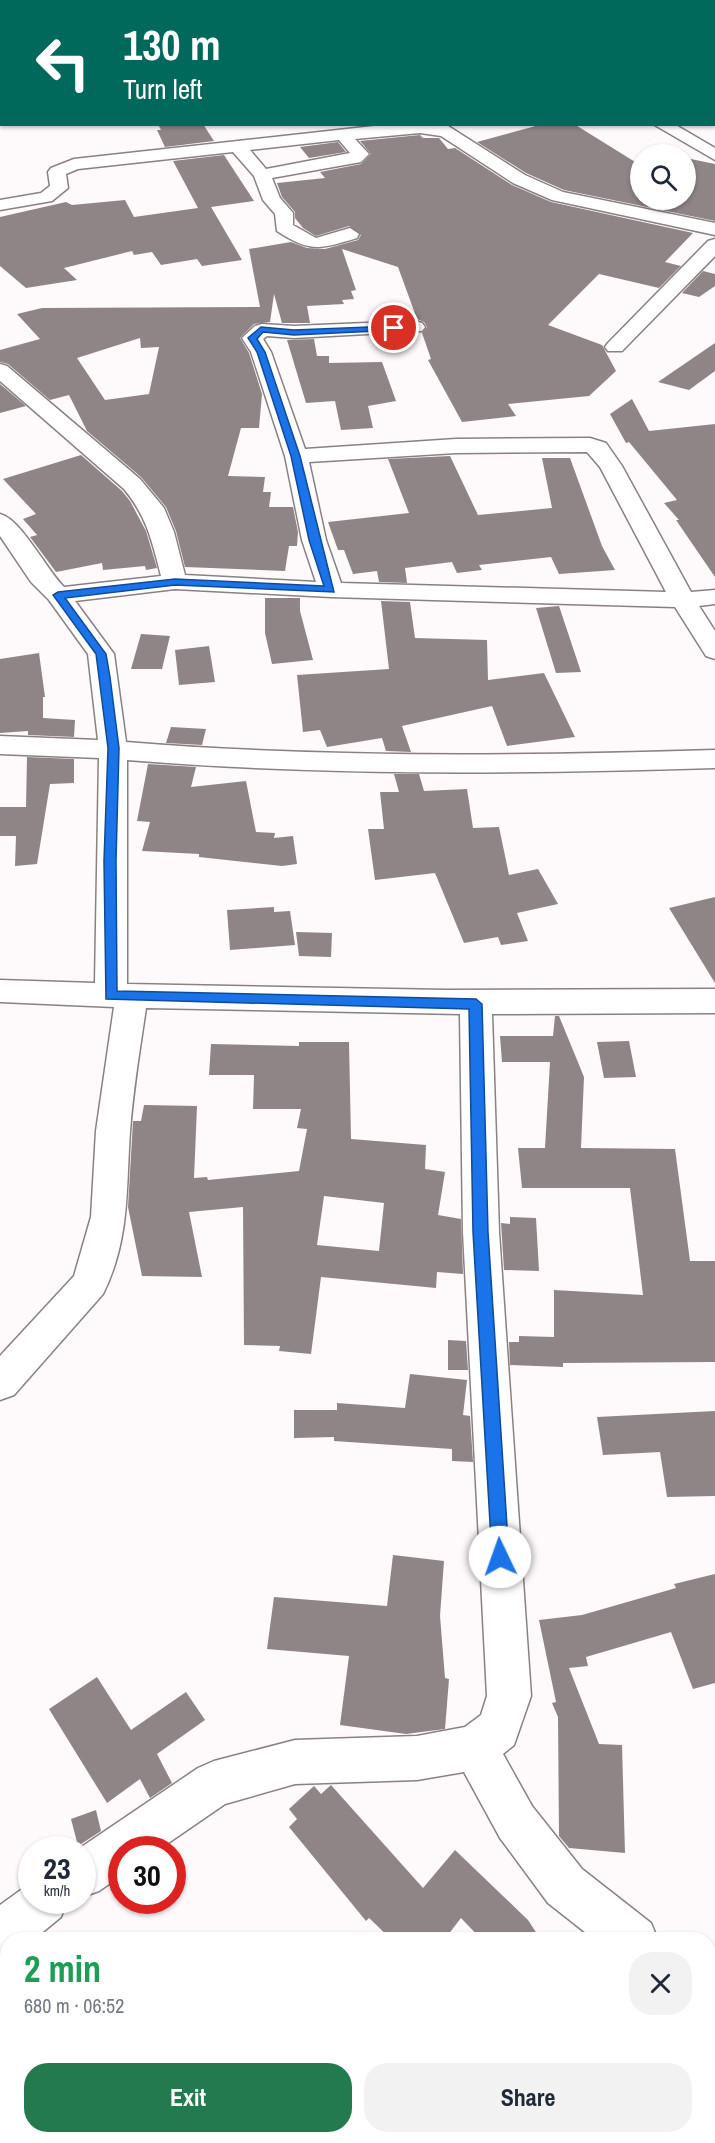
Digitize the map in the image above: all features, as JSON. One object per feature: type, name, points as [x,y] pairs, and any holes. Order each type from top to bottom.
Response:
[{"type":"street","points":[[665,126],[714,153]]},
{"type":"street","points":[[0,205],[46,197],[59,188],[57,172],[74,164],[343,135],[439,128],[519,179],[558,196],[715,229]]},
{"type":"street","points":[[262,175],[355,158],[360,154],[343,135]]},
{"type":"street","points":[[238,147],[262,175],[272,200],[284,213],[284,226],[308,244],[316,244],[350,234]]},
{"type":"street","points":[[615,347],[715,245]]},
{"type":"street","points":[[331,590],[314,540],[296,456],[261,352],[252,338],[261,330],[304,332],[415,327]]},
{"type":"street","points":[[0,370],[132,484],[152,508],[162,532],[175,582]]},
{"type":"street","points":[[296,456],[456,446],[590,446],[598,448],[611,466],[683,600],[715,651]]},
{"type":"street","points":[[0,521],[18,542],[40,577],[58,595],[101,654],[113,748],[110,861],[121,997],[109,1216],[90,1283],[0,1383]]},
{"type":"street","points":[[58,595],[175,582],[331,590],[683,600],[715,597]]},
{"type":"street","points":[[0,745],[113,748],[239,760],[465,766],[715,759]]},
{"type":"street","points":[[0,991],[121,997],[476,1004],[715,1001]]},
{"type":"street","points":[[96,1864],[214,1784],[296,1762],[417,1758],[476,1748],[498,1729],[509,1696],[481,1232],[476,1004]]},
{"type":"street","points":[[476,1748],[516,1822],[565,1886],[624,1932]]},
{"type":"street","points":[[5,1932],[27,1914]]},
{"type":"building","points":[[159,126],[204,126],[214,141],[165,147],[157,130],[161,130]]},
{"type":"building","points":[[536,126],[577,126],[630,159],[630,204],[564,190],[526,173],[477,142]]},
{"type":"building","points":[[420,135],[423,138],[439,138],[448,149],[455,148],[512,185],[551,202],[693,233],[665,262],[681,266],[659,288],[599,274],[548,325],[602,345],[616,371],[589,396],[508,404],[516,416],[462,422],[428,360],[431,359],[422,333],[427,327],[424,322],[417,319],[398,267],[342,249],[356,290],[351,291],[354,299],[342,300],[344,304],[307,306],[310,323],[282,323],[274,294],[270,322],[254,324],[240,338],[249,353],[262,394],[259,428],[241,428],[228,476],[265,477],[263,492],[271,492],[269,507],[293,507],[298,532],[297,546],[289,546],[285,571],[185,567],[176,531],[166,507],[141,477],[87,431],[69,395],[50,400],[8,364],[0,362],[0,350],[40,339],[17,314],[42,308],[260,307],[249,249],[291,242],[307,248],[325,249],[358,240],[361,235],[349,226],[316,236],[303,228],[295,218],[295,212],[282,197],[277,183],[325,178],[320,172],[361,164],[371,154],[360,141]],"holes":[[[140,338],[141,348],[159,347],[149,394],[105,400],[77,358]]]},
{"type":"building","points":[[338,142],[346,152],[309,158],[300,147]]},
{"type":"building","points":[[224,155],[254,201],[211,207],[242,260],[202,266],[197,259],[161,265],[152,252],[134,255],[132,251],[64,268],[77,280],[26,288],[0,266],[0,217],[66,202],[72,205],[125,200],[134,217],[198,208],[173,161]]},
{"type":"building","points":[[696,160],[715,164],[715,221],[661,210],[696,210]]},
{"type":"building","points":[[703,271],[715,274],[715,286],[699,297],[682,293]]},
{"type":"building","points":[[314,339],[317,356],[329,356],[329,363],[382,362],[396,401],[368,406],[373,428],[341,430],[335,401],[306,403],[287,340]]},
{"type":"building","points":[[715,343],[715,371],[689,390],[658,382]]},
{"type":"building","points":[[0,384],[26,406],[0,413]]},
{"type":"building","points":[[632,399],[649,431],[715,424],[715,577],[676,520],[679,520],[664,503],[677,500],[629,442],[626,443],[610,414]]},
{"type":"building","points":[[81,455],[122,491],[130,501],[146,531],[157,568],[146,570],[145,566],[103,570],[102,563],[56,572],[30,537],[37,535],[23,519],[36,514],[3,479]]},
{"type":"building","points":[[450,456],[478,515],[552,508],[542,458],[570,458],[602,546],[615,570],[559,574],[551,557],[479,565],[482,570],[457,573],[452,562],[405,568],[407,583],[379,582],[377,571],[353,574],[344,550],[338,550],[328,522],[409,513],[388,459]]},
{"type":"building","points":[[265,598],[300,598],[300,611],[313,660],[272,664],[265,633]]},
{"type":"building","points":[[381,601],[410,602],[415,638],[487,640],[488,680],[544,673],[575,737],[507,746],[492,706],[402,726],[411,752],[386,751],[382,738],[327,747],[320,730],[303,732],[297,675],[389,669]]},
{"type":"building","points":[[559,606],[581,672],[556,673],[536,608]]},
{"type":"building","points":[[141,634],[170,636],[162,669],[131,669]]},
{"type":"building","points":[[209,646],[215,682],[179,685],[175,650]]},
{"type":"building","points":[[39,653],[45,697],[43,697],[43,718],[75,720],[74,737],[28,735],[28,731],[0,733],[0,659]]},
{"type":"building","points":[[171,727],[206,729],[202,745],[166,743]]},
{"type":"building","points":[[27,757],[74,759],[74,783],[50,784],[37,864],[15,866],[16,836],[0,836],[0,807],[26,807]]},
{"type":"building","points":[[148,764],[196,767],[191,787],[246,781],[256,832],[275,833],[274,838],[293,836],[297,864],[282,866],[199,857],[199,854],[142,851],[150,822],[137,821]]},
{"type":"building","points":[[394,774],[419,774],[424,791],[467,789],[473,828],[499,827],[509,875],[538,869],[558,904],[517,913],[528,941],[501,945],[498,937],[464,943],[435,873],[375,880],[368,829],[384,829],[380,792],[399,792]]},
{"type":"building","points":[[715,897],[715,983],[669,908]]},
{"type":"building","points":[[274,907],[274,912],[290,911],[295,945],[230,950],[227,910]]},
{"type":"building","points":[[296,932],[332,933],[331,957],[299,956]]},
{"type":"building","points":[[555,1016],[559,1016],[584,1077],[581,1148],[675,1149],[690,1261],[715,1261],[715,1362],[563,1363],[563,1367],[510,1365],[509,1342],[519,1342],[519,1336],[554,1337],[554,1290],[643,1295],[630,1188],[522,1188],[518,1148],[545,1148],[550,1062],[502,1062],[500,1036],[553,1036]]},
{"type":"building","points":[[629,1041],[636,1077],[604,1078],[597,1042]]},
{"type":"building","points":[[299,1042],[349,1042],[351,1139],[426,1145],[425,1169],[445,1172],[438,1215],[461,1219],[463,1274],[437,1272],[436,1288],[321,1277],[311,1354],[279,1351],[280,1346],[244,1345],[243,1207],[189,1212],[202,1277],[142,1276],[128,1207],[133,1121],[141,1121],[144,1105],[197,1106],[194,1178],[207,1177],[208,1180],[299,1171],[307,1129],[297,1128],[301,1109],[253,1109],[254,1075],[209,1075],[211,1044],[299,1046]],"holes":[[[324,1196],[384,1203],[379,1251],[317,1245]]]},
{"type":"building","points":[[510,1217],[536,1218],[539,1271],[504,1270],[501,1223],[510,1224]]},
{"type":"building","points":[[448,1340],[466,1341],[468,1370],[448,1370]]},
{"type":"building","points":[[410,1374],[467,1380],[463,1415],[470,1416],[473,1462],[452,1461],[452,1449],[334,1441],[334,1437],[294,1438],[294,1410],[337,1410],[337,1403],[405,1408]]},
{"type":"building","points":[[715,1411],[715,1496],[667,1497],[660,1452],[603,1455],[597,1417]]},
{"type":"building","points":[[393,1555],[444,1561],[440,1616],[445,1678],[449,1679],[445,1729],[406,1734],[340,1725],[349,1656],[267,1649],[274,1597],[387,1606]]},
{"type":"building","points":[[715,1574],[715,1683],[693,1689],[671,1632],[586,1657],[588,1666],[569,1668],[599,1744],[622,1745],[625,1853],[569,1848],[559,1836],[558,1717],[552,1703],[556,1702],[539,1620],[582,1615],[676,1588],[674,1584]]},
{"type":"building","points":[[97,1677],[131,1730],[186,1692],[205,1720],[157,1754],[172,1783],[150,1798],[140,1779],[107,1803],[49,1709]]},
{"type":"building","points":[[331,1785],[423,1888],[455,1850],[528,1920],[536,1932],[474,1932],[461,1918],[450,1932],[384,1932],[369,1918],[366,1921],[289,1827],[297,1819],[289,1809],[314,1786],[321,1794]]},
{"type":"building","points":[[96,1810],[101,1831],[93,1836],[75,1836],[71,1819]]},
{"type":"route","points":[[394,328],[294,332],[261,330],[252,338],[261,352],[296,456],[314,540],[331,590],[175,582],[58,595],[101,654],[113,748],[110,861],[111,996],[476,1004],[481,1232],[500,1557]]}]
